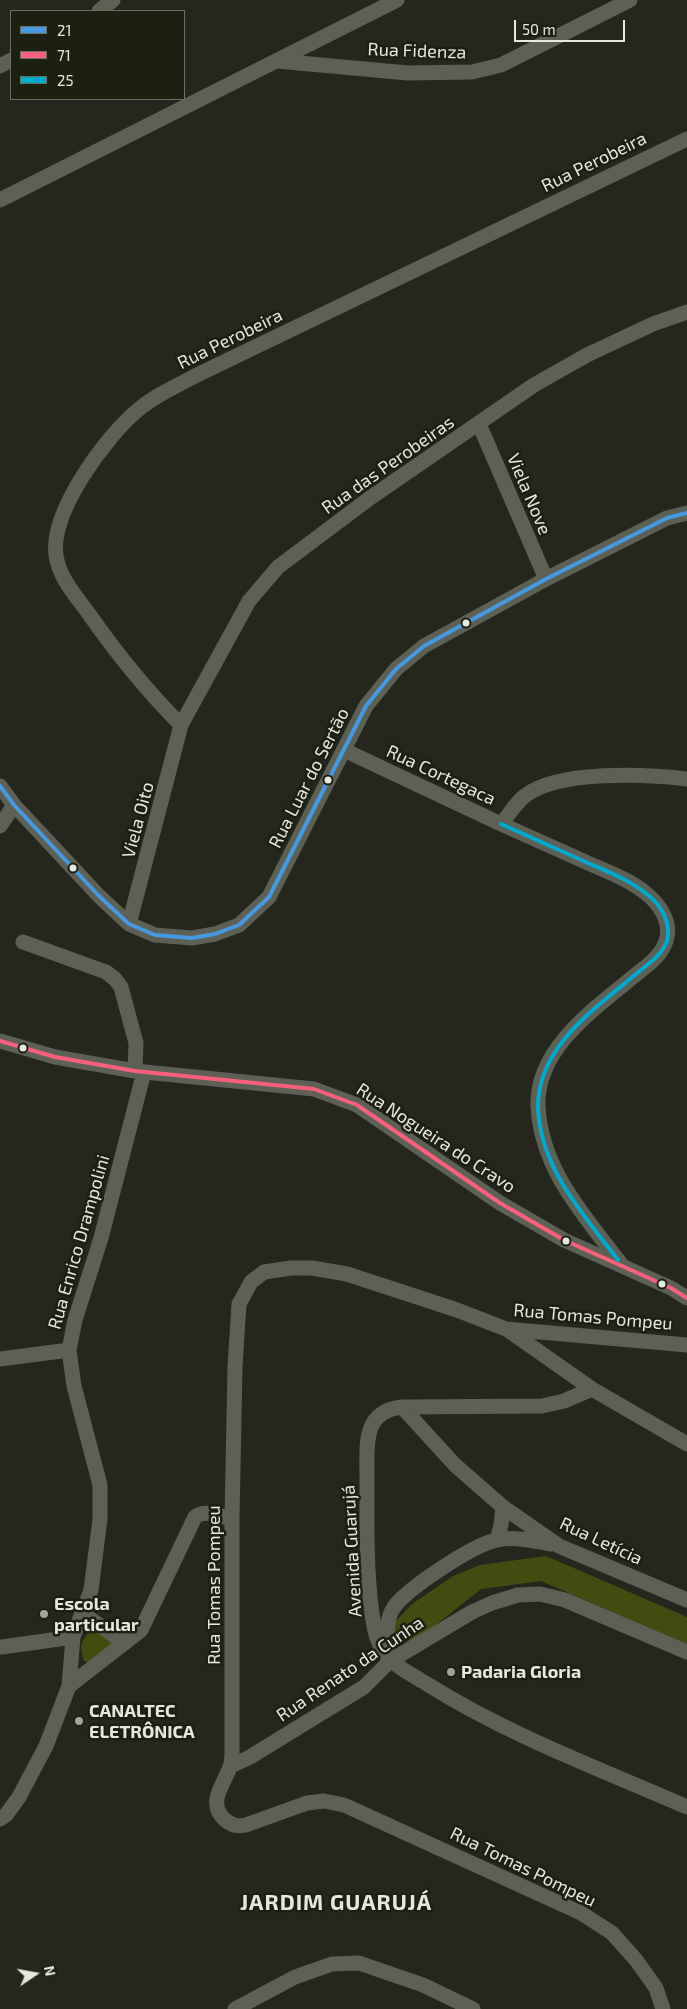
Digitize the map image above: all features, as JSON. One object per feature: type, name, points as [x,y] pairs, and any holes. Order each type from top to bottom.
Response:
[{"type":"street","points":[[100,10],[113,0]]},
{"type":"street","points":[[0,200],[397,0]]},
{"type":"street","name":"Rua Fidenza","points":[[277,61],[408,73],[472,72],[501,66],[630,0]]},
{"type":"street","name":"Rua Perobeira","points":[[181,725],[109,644],[66,584],[56,555],[57,533],[64,514],[90,464],[114,433],[152,400],[197,375],[687,138]]},
{"type":"street","name":"Rua das Perobeiras","points":[[181,725],[249,600],[278,567],[370,498],[534,385],[587,355],[653,324],[687,312]]},
{"type":"street","name":"Viela Nove","points":[[479,424],[546,579]]},
{"type":"street","name":"Rua Luar do Sertão","points":[[0,786],[14,805],[99,896],[129,924],[155,935],[192,938],[215,934],[239,925],[269,898],[366,706],[396,669],[424,646],[546,579],[667,518],[687,513]]},
{"type":"street","name":"Viela Oito","points":[[129,924],[181,725]]},
{"type":"street","name":"Rua Cortegaca","points":[[344,750],[501,824],[524,796],[542,785],[561,779],[593,776],[655,776],[687,779]]},
{"type":"street","points":[[0,826],[14,805]]},
{"type":"street","points":[[501,824],[623,879],[648,895],[663,911],[668,927],[666,941],[656,958],[595,1008],[558,1045],[543,1075],[538,1105],[542,1136],[554,1169],[573,1200],[622,1266]]},
{"type":"street","name":"Rua Enrico Drampolini","points":[[0,1819],[6,1815],[19,1796],[46,1746],[69,1686],[73,1637],[91,1590],[100,1519],[100,1485],[74,1386],[69,1350],[75,1320],[101,1238],[140,1071],[136,1043],[121,987],[115,979],[106,972],[23,942]]},
{"type":"street","name":"Rua Nogueira do Cravo","points":[[0,1040],[55,1057],[140,1071],[314,1089],[357,1105],[500,1203],[564,1240],[687,1298]]},
{"type":"street","name":"Rua Tomas Pompeu","points":[[663,2009],[656,1988],[636,1960],[612,1933],[581,1913],[344,1805],[324,1801],[308,1803],[246,1826],[238,1827],[229,1824],[221,1816],[216,1802],[231,1766],[233,1731],[232,1519],[235,1366],[238,1304],[251,1282],[264,1272],[291,1268],[312,1268],[347,1274],[457,1310],[506,1329],[687,1345]]},
{"type":"street","points":[[506,1329],[592,1389],[687,1444]]},
{"type":"street","points":[[0,1359],[69,1350]]},
{"type":"street","name":"Avenida Guarujá","points":[[592,1389],[564,1401],[542,1406],[402,1407],[388,1408],[376,1416],[371,1426],[367,1446],[368,1555],[370,1598],[374,1626],[380,1645],[390,1661],[461,1706],[531,1739],[687,1807]]},
{"type":"street","name":"Rua Letícia","points":[[402,1407],[455,1465],[503,1507],[559,1546],[687,1600]]},
{"type":"street","points":[[497,1540],[503,1507]]},
{"type":"street","points":[[69,1686],[141,1630],[148,1620],[195,1517],[200,1513],[207,1513],[232,1519]]},
{"type":"street","points":[[390,1661],[387,1635],[388,1623],[394,1607],[442,1567],[470,1551],[497,1540],[526,1539],[559,1546]]},
{"type":"street","name":"Rua Renato da Cunha","points":[[231,1766],[250,1757],[364,1687],[390,1661],[472,1612],[492,1602],[518,1595],[540,1594],[565,1600],[687,1652]]},
{"type":"street","points":[[370,1598],[394,1607]]},
{"type":"street","points":[[83,1614],[125,1643]]},
{"type":"street","points":[[1,1646],[73,1637]]},
{"type":"street","points":[[235,2009],[295,1977],[332,1964],[359,1963],[423,1985],[472,2009]]},
{"type":"green space","points":[[546,1556],[687,1617],[687,1644],[541,1581],[481,1589],[412,1644],[394,1635],[393,1624],[412,1604],[453,1576],[480,1565]]},
{"type":"green space","points":[[90,1630],[115,1638],[109,1649],[88,1663],[84,1661],[81,1648]]},
{"type":"transit line","name":"21","points":[[0,786],[14,805],[99,896],[129,924],[155,935],[192,938],[215,934],[239,925],[269,897],[366,706],[396,669],[424,646],[546,579],[667,518],[687,513]]},
{"type":"transit line","name":"25","points":[[501,824],[634,885],[653,899],[661,909],[667,922],[667,941],[662,951],[572,1030],[558,1047],[548,1065],[541,1084],[538,1106],[540,1128],[555,1170],[578,1208],[618,1260]]},
{"type":"transit line","name":"71","points":[[0,1041],[55,1057],[135,1071],[314,1089],[357,1105],[500,1203],[564,1240],[671,1288],[687,1298]]},
{"type":"place","name":"Escola particular","points":[[44,1614]]},
{"type":"place","name":"Padaria Gloria","points":[[451,1672]]},
{"type":"place","name":"CANALTEC ELETRÔNICA","points":[[79,1721]]},
{"type":"district","name":"JARDIM GUARUJÁ","points":[[336,1903]]}]
